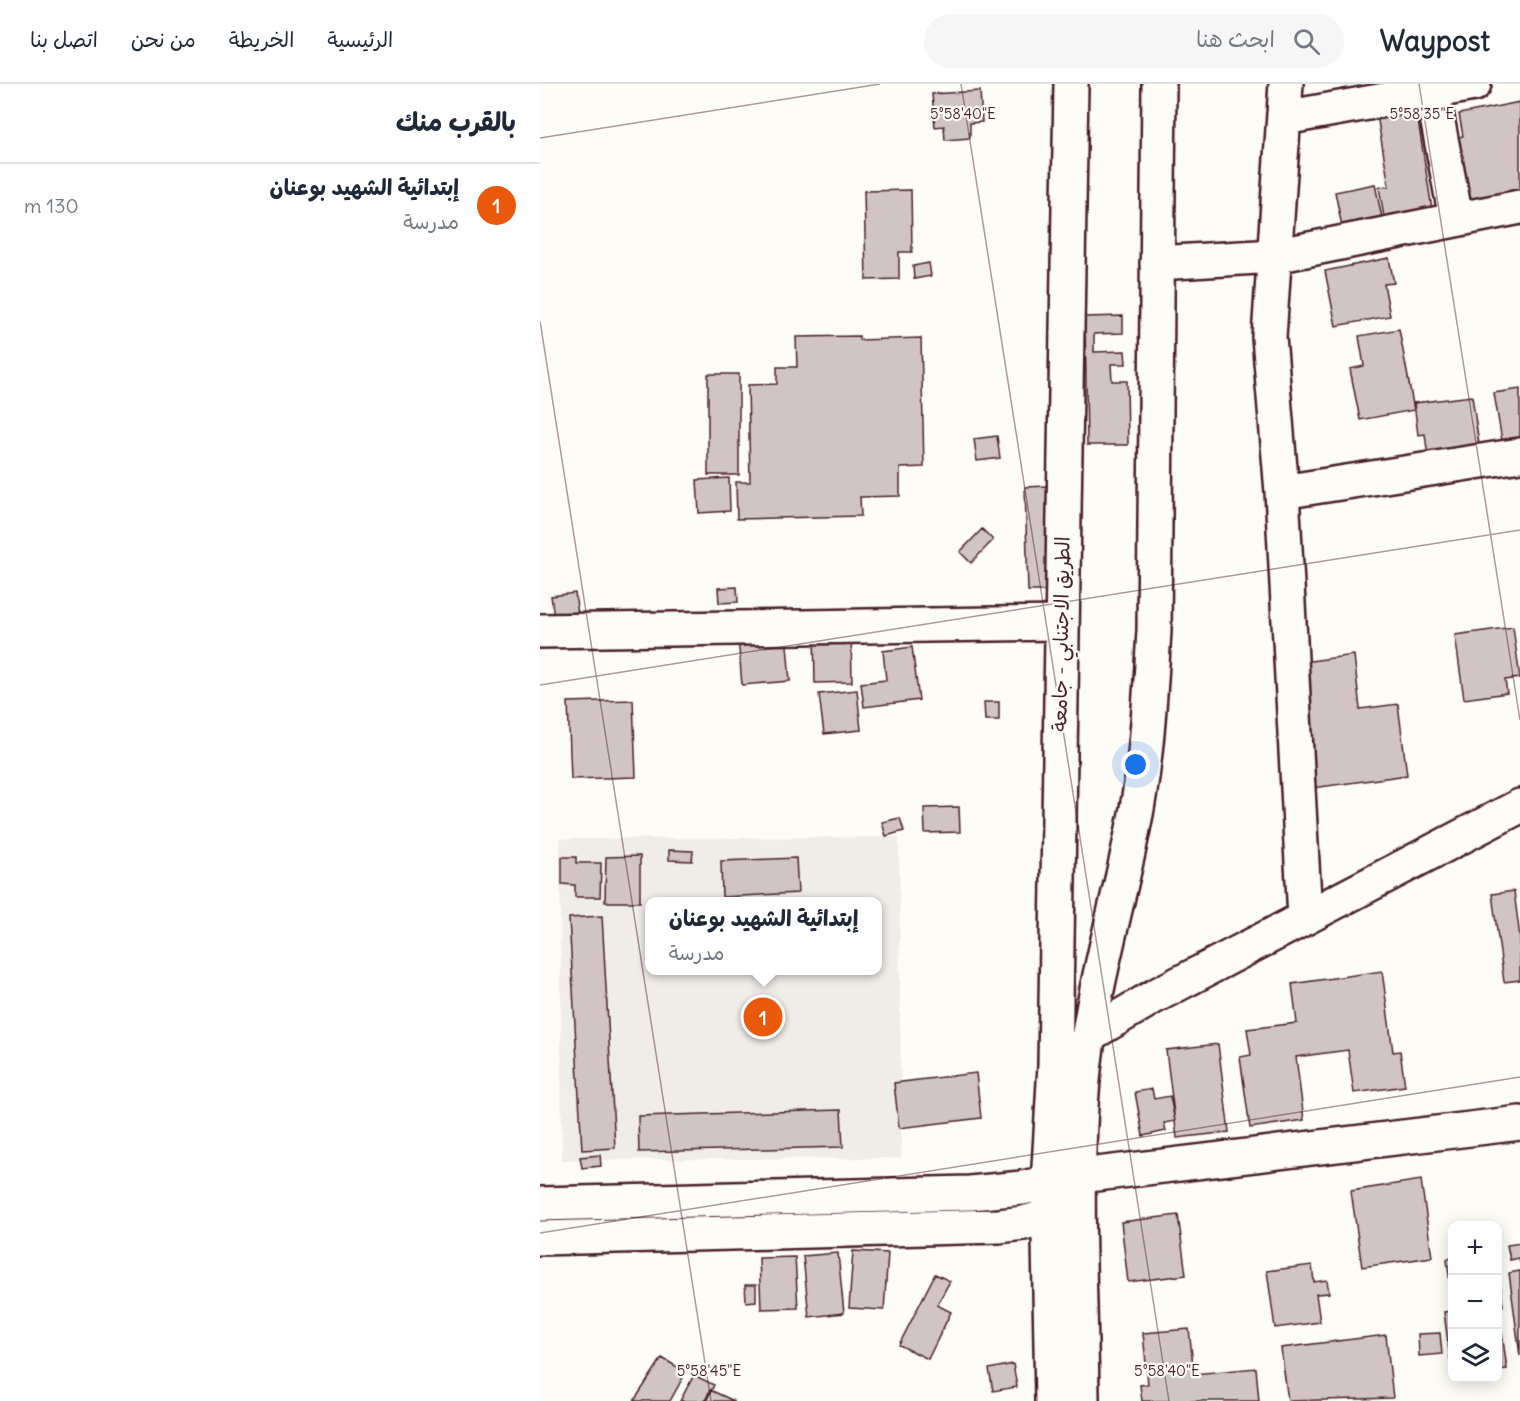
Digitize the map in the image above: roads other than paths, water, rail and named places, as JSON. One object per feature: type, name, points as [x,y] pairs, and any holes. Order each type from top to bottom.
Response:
[{"type":"main road","name":"الطريق الاجتنابي - جامعة","points":[[1052,1401],[1048,1184],[1054,1065],[1071,84]]},
{"type":"main road","points":[[1082,1401],[1080,1190],[1082,1105],[1089,1035],[1134,827],[1149,708],[1154,631],[1159,84]]},
{"type":"main road","points":[[1286,84],[1269,337],[1282,492],[1305,918]]},
{"type":"main road","points":[[1284,118],[1424,90],[1474,84]]},
{"type":"main road","points":[[1424,90],[1456,218]]},
{"type":"main road","points":[[1157,263],[1275,256],[1520,207]]},
{"type":"main road","points":[[1282,492],[1520,455]]},
{"type":"main road","points":[[540,631],[1061,623]]},
{"type":"main road","points":[[1089,1035],[1155,996],[1520,806]]},
{"type":"main road","points":[[540,1204],[970,1193],[1048,1184],[1080,1190],[1520,1123]]},
{"type":"main road","points":[[540,1238],[999,1226],[1048,1217],[1080,1190]]},
{"type":"place","name":"إبتدائية الشهيد بوعنان","points":[[763,1017]]}]
